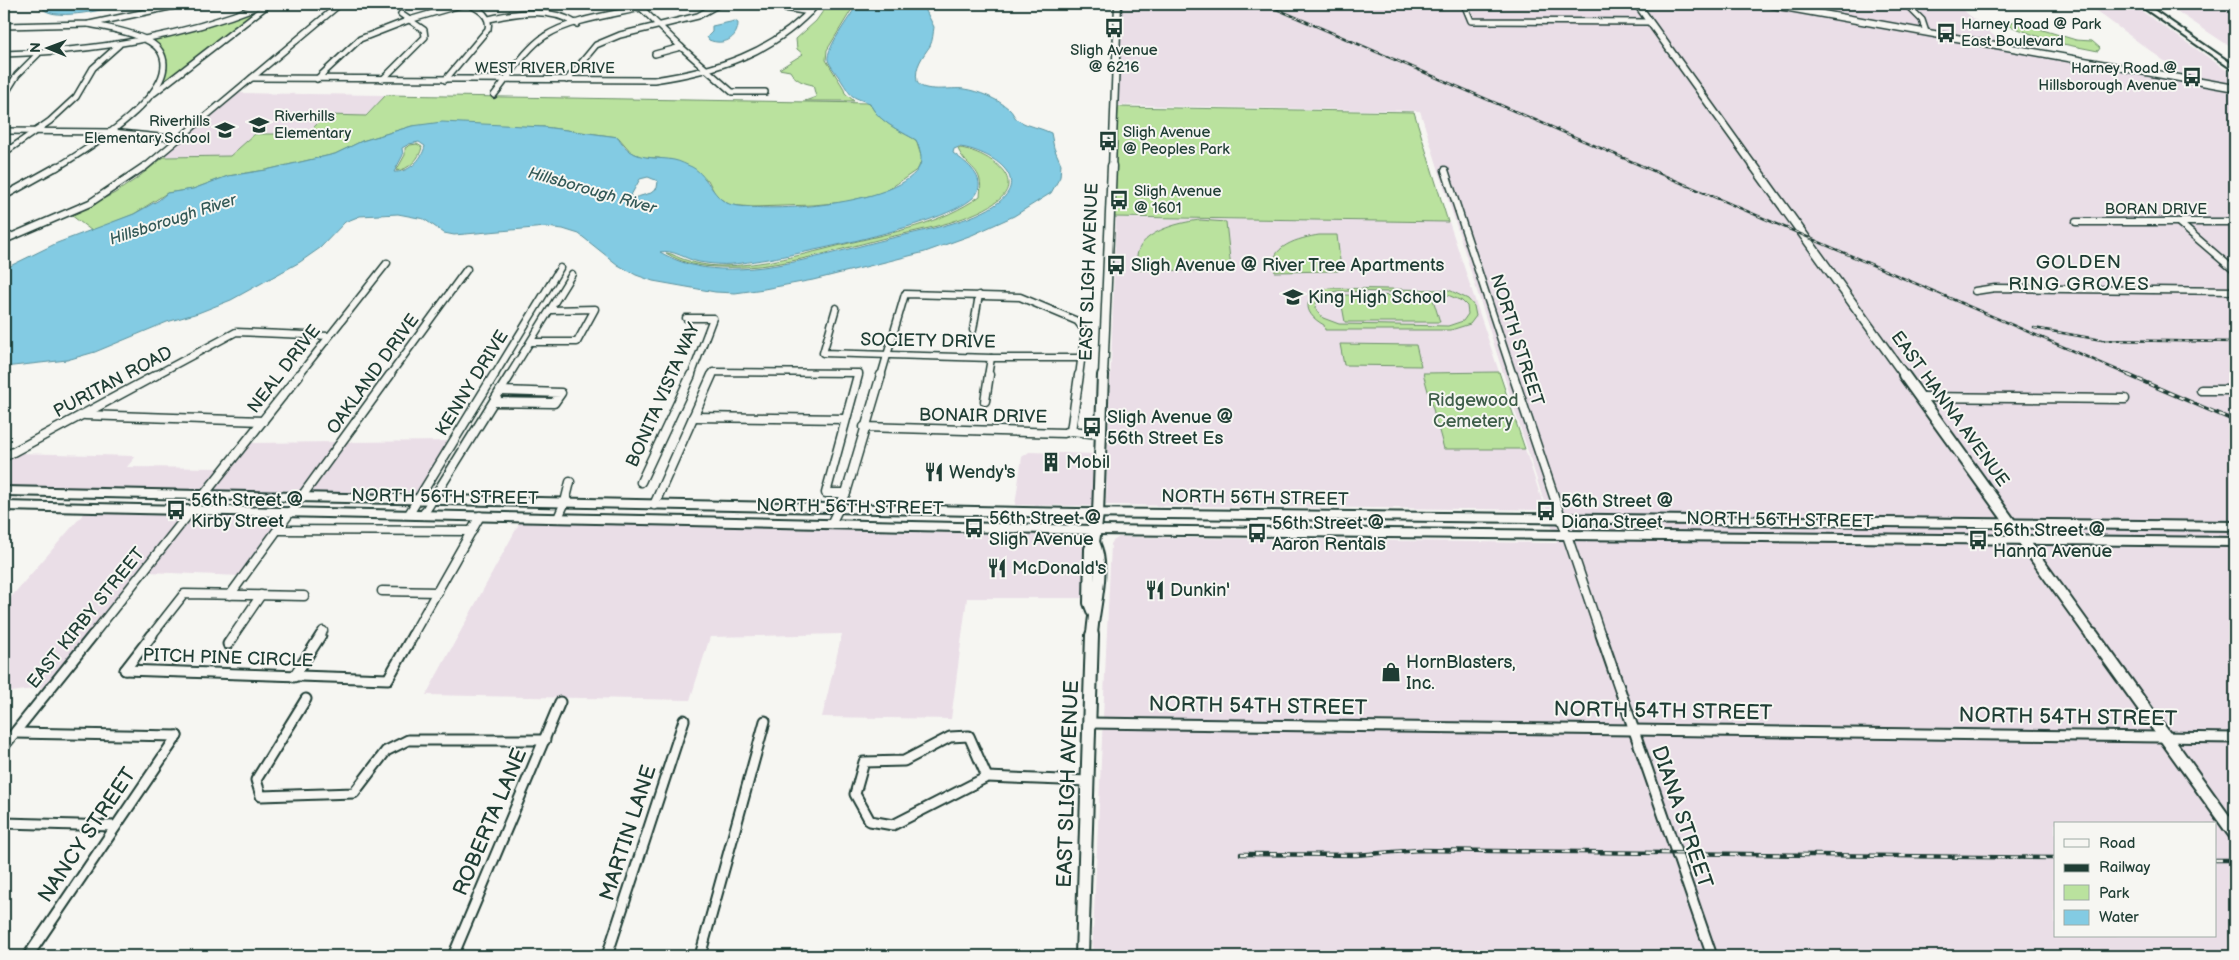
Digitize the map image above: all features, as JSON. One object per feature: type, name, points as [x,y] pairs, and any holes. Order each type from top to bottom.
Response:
[{"type":"main road","points":[[2141,4],[2235,68]]},
{"type":"main road","points":[[2153,4],[2235,59]]},
{"type":"main road","name":"NORTH 56TH STREET","points":[[4,491],[1098,514],[2235,526]]},
{"type":"main road","points":[[76,507],[90,492]]},
{"type":"main road","name":"NORTH 56TH STREET","points":[[4,506],[831,524],[1095,536],[1349,532],[2235,542]]},
{"type":"main road","points":[[1347,517],[1349,532]]},
{"type":"main road","points":[[1839,522],[1849,538]]},
{"type":"street","points":[[4,26],[89,24],[184,4]]},
{"type":"street","points":[[237,15],[264,4]]},
{"type":"street","points":[[4,196],[58,168],[112,132],[150,96],[269,4]]},
{"type":"street","points":[[4,240],[55,220],[117,188],[179,139],[340,4]]},
{"type":"street","points":[[317,79],[360,39],[409,20],[464,4]]},
{"type":"street","points":[[445,80],[485,35],[489,27],[489,19],[481,10],[468,4]]},
{"type":"street","points":[[637,4],[680,47],[732,92],[765,92]]},
{"type":"street","points":[[494,95],[542,38],[577,24],[657,4]]},
{"type":"street","points":[[567,80],[596,45],[620,36],[698,16],[719,4]]},
{"type":"street","points":[[758,4],[810,12]]},
{"type":"street","name":"WEST RIVER DRIVE","points":[[252,78],[649,80],[705,69],[761,48],[794,28],[817,4]]},
{"type":"street","name":"EAST SLIGH AVENUE","points":[[1082,956],[1093,613],[1089,603],[1090,549],[1095,536],[1098,514],[1118,4]]},
{"type":"street","points":[[1464,4],[1471,21],[1649,22]]},
{"type":"street","name":"EAST HANNA AVENUE","points":[[1637,4],[2235,834]]},
{"type":"street","points":[[1767,4],[2235,88]]},
{"type":"street","points":[[1906,4],[1922,20],[1926,32]]},
{"type":"street","points":[[489,19],[534,13],[564,17],[577,24]]},
{"type":"street","points":[[4,54],[38,54],[120,44],[237,15],[245,14],[251,17]]},
{"type":"street","points":[[383,79],[425,37],[424,30],[401,14]]},
{"type":"street","points":[[89,24],[144,39],[160,52],[162,72],[150,96]]},
{"type":"street","points":[[4,153],[38,130],[76,97],[93,68],[120,44]]},
{"type":"street","points":[[655,54],[680,47]]},
{"type":"street","points":[[4,96],[17,75],[38,54]]},
{"type":"street","points":[[162,72],[183,70]]},
{"type":"street","points":[[4,131],[112,132],[179,139]]},
{"type":"street","name":"NORTH STREET","points":[[1445,170],[1560,519]]},
{"type":"street","name":"BORAN DRIVE","points":[[2076,222],[2235,222]]},
{"type":"street","points":[[2178,222],[2235,271]]},
{"type":"street","name":"NEAL DRIVE","points":[[194,509],[387,263]]},
{"type":"street","name":"KENNY DRIVE","points":[[409,514],[560,268]]},
{"type":"street","name":"OAKLAND DRIVE","points":[[292,511],[468,269]]},
{"type":"street","points":[[423,515],[572,274]]},
{"type":"street","points":[[1975,291],[1995,288],[2235,291]]},
{"type":"street","points":[[831,524],[840,509],[846,493],[864,427],[905,294],[1020,297],[1076,321],[1085,331],[1071,431]]},
{"type":"street","points":[[974,330],[980,295]]},
{"type":"street","name":"SOCIETY DRIVE","points":[[836,308],[823,353],[887,356],[1080,358]]},
{"type":"street","points":[[531,342],[577,342],[595,310],[551,310]]},
{"type":"street","name":"BONITA VISTA WAY","points":[[641,482],[695,367],[713,318],[686,318]]},
{"type":"street","name":"PURITAN ROAD","points":[[4,456],[236,332],[329,336]]},
{"type":"street","points":[[985,401],[991,358]]},
{"type":"street","points":[[654,505],[713,372],[859,373],[826,493],[846,493]]},
{"type":"street","points":[[2200,390],[2235,390]]},
{"type":"street","points":[[494,402],[554,403],[560,392],[500,391]]},
{"type":"street","points":[[1920,397],[2125,399]]},
{"type":"street","points":[[82,415],[263,421]]},
{"type":"street","points":[[693,417],[845,419]]},
{"type":"street","name":"BONAIR DRIVE","points":[[864,427],[1064,433],[1071,431],[1100,434]]},
{"type":"street","points":[[558,518],[565,502],[570,482]]},
{"type":"street","name":"EAST KIRBY STREET","points":[[4,746],[194,509]]},
{"type":"street","points":[[230,595],[292,511]]},
{"type":"street","name":"PITCH PINE CIRCLE","points":[[230,595],[184,594],[126,670],[388,679],[480,516]]},
{"type":"street","name":"DIANA STREET","points":[[1560,519],[1712,956]]},
{"type":"street","points":[[278,530],[472,532]]},
{"type":"street","points":[[382,591],[438,592]]},
{"type":"street","points":[[230,595],[304,596]]},
{"type":"street","points":[[228,644],[261,595]]},
{"type":"street","points":[[294,677],[323,631]]},
{"type":"street","points":[[306,699],[256,780],[262,796],[354,793],[386,751],[408,740],[545,740]]},
{"type":"street","name":"ROBERTA LANE","points":[[453,956],[560,702]]},
{"type":"street","name":"MARTIN LANE","points":[[607,956],[684,720]]},
{"type":"street","points":[[700,956],[765,721]]},
{"type":"street","name":"NORTH 54TH STREET","points":[[1090,723],[2235,738]]},
{"type":"street","name":"NANCY STREET","points":[[15,733],[177,736],[28,956]]},
{"type":"street","points":[[987,778],[969,736],[950,737],[904,761],[868,760],[864,762],[855,794],[870,821],[893,825],[987,778],[1088,781]]},
{"type":"street","points":[[4,823],[115,826]]},
{"type":"shaded area","points":[[1121,4],[1956,4],[2010,49],[2235,91],[2235,956],[1092,956],[1111,544],[1113,541],[1119,537],[1557,543],[1420,111],[1116,105]]},
{"type":"shaded area","points":[[2166,4],[2225,4],[2235,10],[2235,50]]},
{"type":"shaded area","points":[[2088,5],[2133,5],[2235,76],[2235,86],[2186,77]]},
{"type":"shaded area","name":"Riverhills Elementary","points":[[238,93],[386,95],[365,116],[327,115],[307,134],[255,133],[230,157],[164,156]]},
{"type":"shaded area","name":"King High School","points":[[1116,218],[1449,222],[1499,372],[1423,373],[1444,448],[1525,449],[1545,510],[1106,505]]},
{"type":"shaded area","points":[[450,441],[417,495],[309,493],[346,442]]},
{"type":"shaded area","points":[[338,442],[301,493],[213,491],[250,443]]},
{"type":"shaded area","points":[[1029,452],[1096,454],[1094,506],[1015,505],[1022,457]]},
{"type":"shaded area","points":[[15,453],[136,456],[127,467],[222,468],[204,491],[4,488],[4,459]]},
{"type":"shaded area","points":[[85,512],[186,514],[47,687],[4,693],[4,605]]},
{"type":"shaded area","points":[[194,514],[283,517],[240,576],[148,572]]},
{"type":"shaded area","points":[[520,522],[1077,536],[1086,544],[1085,598],[967,598],[951,719],[822,717],[842,634],[710,637],[690,700],[426,695]]},
{"type":"green space","points":[[267,4],[154,91],[162,76],[165,59],[162,53],[150,41],[151,39]]},
{"type":"green space","points":[[828,4],[855,4],[827,50],[826,60],[845,93],[854,101],[805,101],[816,97],[813,85],[800,81],[790,71],[779,69],[803,54],[797,49],[796,39],[816,21]]},
{"type":"green space","points":[[2013,21],[2076,40],[2092,41],[2100,48],[2098,51],[2053,42],[2010,26]]},
{"type":"green space","points":[[386,95],[870,103],[877,115],[883,120],[916,140],[922,159],[918,169],[885,192],[845,202],[753,207],[730,205],[716,196],[708,180],[659,158],[642,157],[631,152],[618,137],[544,127],[412,126],[362,141],[335,154],[266,170],[228,176],[193,189],[167,193],[134,214],[92,231],[71,215],[115,193],[164,157],[230,156],[255,134],[307,134],[326,115],[366,116]]},
{"type":"green space","points":[[1118,107],[1414,112],[1448,222],[1112,217]]},
{"type":"green space","points":[[417,144],[422,147],[416,159],[409,166],[396,171],[405,155],[405,148]]},
{"type":"green space","points":[[958,149],[981,154],[991,160],[1006,175],[1008,184],[1005,193],[996,202],[971,215],[925,229],[801,259],[761,266],[713,267],[679,260],[666,253],[700,264],[721,266],[752,264],[815,252],[932,221],[965,206],[980,196],[980,179],[962,156]]},
{"type":"green space","points":[[1200,220],[1226,222],[1231,269],[1228,271],[1139,270],[1137,258],[1140,248],[1146,240],[1166,228]]},
{"type":"green space","points":[[1319,235],[1337,235],[1341,269],[1338,271],[1275,272],[1275,256],[1280,250],[1294,241]]},
{"type":"green space","points":[[1329,288],[1449,290],[1468,299],[1474,306],[1476,316],[1470,324],[1451,330],[1325,330],[1324,325],[1311,315],[1308,309],[1310,299],[1314,294]],"holes":[[[1337,291],[1443,293],[1462,301],[1467,306],[1468,314],[1463,321],[1448,326],[1339,324],[1323,318],[1315,308],[1320,298]]]},
{"type":"green space","points":[[1340,295],[1432,296],[1440,322],[1345,322]]},
{"type":"green space","points":[[1340,344],[1416,345],[1421,366],[1344,365]]},
{"type":"green space","name":"Ridgewood Cemetery","points":[[1499,372],[1525,449],[1444,449],[1423,373]]},
{"type":"water","points":[[46,4],[128,4],[84,13],[60,14],[50,13],[43,9],[49,6]]},
{"type":"water","name":"Hillsborough River","points":[[857,4],[928,4],[926,11],[934,27],[931,44],[917,71],[916,76],[919,85],[930,89],[964,89],[981,94],[1004,105],[1019,121],[1051,133],[1054,148],[1061,164],[1060,177],[1051,193],[1014,216],[972,235],[925,252],[813,280],[735,293],[715,292],[653,281],[636,275],[618,265],[579,234],[563,229],[546,227],[454,235],[444,233],[424,219],[398,214],[360,216],[345,222],[320,248],[300,262],[231,300],[198,313],[167,322],[95,352],[67,360],[4,367],[4,269],[57,243],[134,214],[159,200],[167,193],[193,189],[228,176],[266,170],[335,154],[362,141],[412,126],[442,122],[544,127],[618,137],[626,148],[635,154],[669,159],[692,167],[698,171],[721,199],[733,205],[775,208],[802,207],[831,204],[884,191],[905,181],[918,169],[921,162],[921,154],[916,140],[883,120],[877,115],[870,103],[858,99],[847,90],[828,60],[831,48]],"holes":[[[419,142],[425,146],[418,161],[409,168],[394,172],[403,155],[402,148]],[[959,147],[981,153],[992,158],[1008,173],[1011,182],[1008,192],[999,202],[976,215],[931,229],[826,255],[763,267],[742,269],[704,267],[682,262],[660,252],[670,252],[694,261],[712,264],[754,261],[865,238],[940,215],[966,203],[978,191],[979,185],[976,174],[953,153],[954,149]],[[648,177],[658,181],[657,188],[651,193],[630,199],[640,179]]]},
{"type":"water","points":[[735,21],[738,23],[737,29],[729,40],[714,42],[707,37],[712,32],[712,26]]},
{"type":"railway","points":[[1265,4],[2131,376]]},
{"type":"railway","points":[[2034,328],[2102,340],[2235,342]]},
{"type":"railway","points":[[2128,375],[2235,421]]},
{"type":"railway","points":[[1241,854],[1356,855],[1419,850],[2054,858]]},
{"type":"railway","points":[[2216,860],[2235,860]]},
{"type":"place","name":"Sligh Avenue @ 6216","points":[[1114,28]]},
{"type":"place","name":"Harney Road @ Park East Boulevard","points":[[1946,33]]},
{"type":"place","name":"Harney Road @ Hillsborough Avenue","points":[[2192,77]]},
{"type":"place","name":"Riverhills Elementary","points":[[259,125]]},
{"type":"place","name":"Riverhills Elementary School","points":[[225,130]]},
{"type":"place","name":"Sligh Avenue @ Peoples Park","points":[[1108,141]]},
{"type":"place","name":"Sligh Avenue @ 1601","points":[[1119,200]]},
{"type":"place","name":"Sligh Avenue @ River Tree Apartments","points":[[1116,265]]},
{"type":"place","name":"King High School","points":[[1293,297]]},
{"type":"place","name":"Sligh Avenue @ 56th Street Es","points":[[1092,427]]},
{"type":"place","name":"Mobil","points":[[1051,462]]},
{"type":"place","name":"Wendy's","points":[[934,472]]},
{"type":"place","name":"56th Street @ Kirby Street","points":[[176,510]]},
{"type":"place","name":"56th Street @ Diana Street","points":[[1546,511]]},
{"type":"place","name":"56th Street @ Sligh Avenue","points":[[974,528]]},
{"type":"place","name":"56th Street @ Aaron Rentals","points":[[1257,533]]},
{"type":"place","name":"56th Street @ Hanna Avenue","points":[[1978,540]]},
{"type":"place","name":"McDonald's","points":[[997,568]]},
{"type":"place","name":"Dunkin'","points":[[1155,590]]},
{"type":"place","name":"HornBlasters, Inc.","points":[[1391,672]]},
{"type":"district","name":"GOLDEN RING GROVES","points":[[2079,273]]}]
